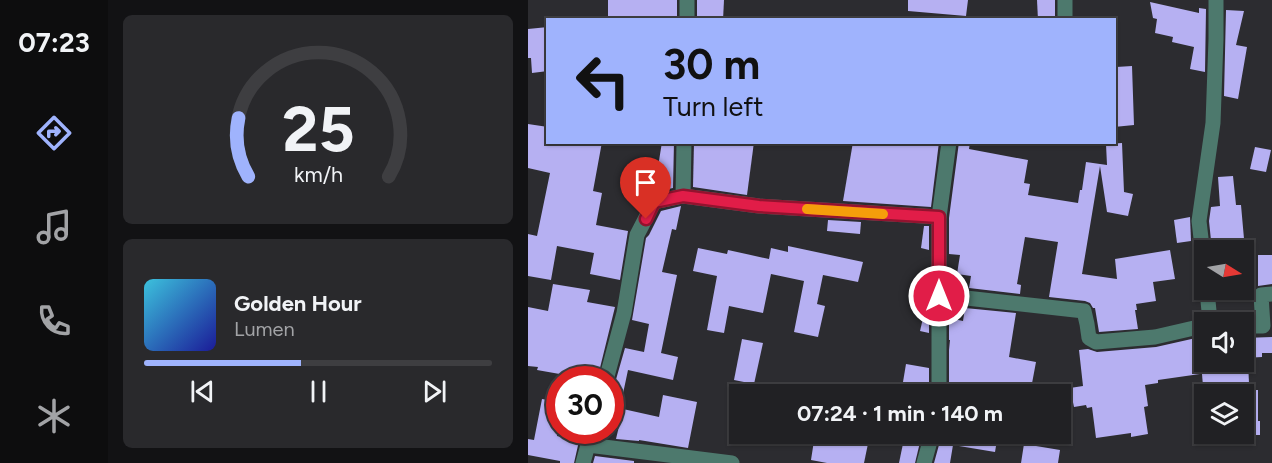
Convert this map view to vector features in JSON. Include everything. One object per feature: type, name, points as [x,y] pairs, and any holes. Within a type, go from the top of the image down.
[{"type":"street","points":[[687,0],[687,18]]},
{"type":"street","points":[[1065,0],[1065,18]]},
{"type":"street","points":[[1201,240],[1199,221],[1213,123],[1216,0]]},
{"type":"street","points":[[683,196],[684,144]]},
{"type":"street","points":[[939,384],[939,217],[949,144]]},
{"type":"street","points":[[610,366],[624,313],[637,235],[654,202],[683,196],[759,206],[939,217]]},
{"type":"street","points":[[1254,326],[1263,326],[1261,295],[1272,294]]},
{"type":"street","points":[[939,296],[1084,311],[1089,338],[1096,342],[1155,337],[1194,328]]},
{"type":"street","points":[[583,463],[588,444]]},
{"type":"street","points":[[624,444],[732,463]]},
{"type":"street","points":[[924,463],[929,444]]},
{"type":"building","points":[[608,0],[677,0],[677,18],[608,18]]},
{"type":"building","points":[[697,0],[724,0],[723,18],[697,18]]},
{"type":"building","points":[[908,0],[968,0],[966,16],[908,11]]},
{"type":"building","points":[[1037,0],[1055,0],[1055,18],[1038,18]]},
{"type":"building","points":[[1150,2],[1199,13],[1199,8],[1206,9],[1205,72],[1190,69],[1194,47],[1172,42],[1173,37],[1155,33],[1157,19],[1153,18]]},
{"type":"building","points":[[1226,10],[1244,11],[1236,45],[1247,47],[1238,99],[1224,96]]},
{"type":"building","points":[[546,27],[546,71],[532,73],[531,58],[528,58],[528,29]]},
{"type":"building","points":[[1132,66],[1134,125],[1116,127],[1116,67]]},
{"type":"building","points":[[528,124],[546,127],[546,144],[602,144],[593,191],[602,193],[596,225],[628,231],[620,280],[590,274],[594,253],[557,246],[551,280],[528,276],[528,234],[537,236],[550,173],[528,168]]},
{"type":"building","points":[[1122,143],[1124,192],[1133,194],[1128,216],[1107,212],[1100,166],[1082,274],[1117,279],[1115,259],[1170,250],[1175,279],[1153,282],[1156,301],[1136,304],[1138,329],[1099,332],[1095,308],[1090,303],[1049,297],[1058,242],[1025,237],[1017,284],[1021,285],[1020,294],[969,288],[971,276],[957,274],[960,255],[949,254],[949,218],[959,144],[970,144],[969,149],[1028,160],[1024,183],[1030,184],[1028,195],[1078,203],[1086,162],[1107,165],[1106,144]]},
{"type":"building","points":[[662,144],[674,144],[673,188],[654,192],[644,191],[648,165],[658,167]]},
{"type":"building","points":[[694,144],[754,144],[747,195],[693,187]]},
{"type":"building","points":[[853,144],[939,144],[931,207],[843,201]]},
{"type":"building","points":[[1255,147],[1271,150],[1266,172],[1250,169]]},
{"type":"building","points":[[1233,176],[1236,205],[1241,205],[1244,240],[1211,240],[1209,221],[1211,207],[1220,206],[1218,177]]},
{"type":"building","points":[[681,206],[676,230],[672,229],[662,272],[677,275],[661,353],[678,357],[673,380],[628,370],[624,389],[624,366],[620,366],[625,348],[644,352],[649,324],[632,320],[646,238],[661,211]]},
{"type":"building","points":[[1190,217],[1191,241],[1177,243],[1174,220]]},
{"type":"building","points":[[828,220],[861,222],[860,234],[827,231]]},
{"type":"building","points":[[924,226],[929,226],[929,250],[921,248]]},
{"type":"building","points":[[788,246],[863,262],[858,282],[823,275],[817,304],[825,306],[818,337],[794,332],[804,281],[771,274],[763,313],[729,306],[724,333],[707,330],[717,276],[693,271],[698,248],[727,254],[728,250],[769,259],[771,248],[788,252]]},
{"type":"building","points":[[1258,255],[1272,255],[1272,284],[1258,286]]},
{"type":"building","points":[[553,284],[590,290],[587,302],[615,307],[600,366],[546,366],[546,372],[537,370],[538,367],[528,366],[528,307],[548,311]]},
{"type":"building","points":[[965,308],[1016,313],[1009,357],[1036,362],[1032,384],[949,384],[949,318],[963,321]]},
{"type":"building","points":[[924,314],[929,315],[929,333],[920,331]]},
{"type":"building","points":[[1272,337],[1272,353],[1262,353],[1262,357],[1254,357],[1254,338]]},
{"type":"building","points":[[1194,338],[1194,372],[1200,372],[1200,374],[1158,380],[1158,383],[1145,385],[1148,406],[1144,407],[1148,434],[1131,437],[1131,433],[1096,438],[1092,407],[1087,408],[1086,405],[1074,407],[1071,393],[1071,388],[1083,386],[1079,350],[1088,349],[1097,352],[1156,347]]},
{"type":"building","points":[[742,339],[763,343],[754,384],[734,380]]},
{"type":"building","points":[[906,364],[929,368],[929,384],[903,384]]},
{"type":"building","points":[[1202,372],[1248,372],[1249,383],[1203,384]]},
{"type":"building","points":[[1254,390],[1258,390],[1260,435],[1254,435]]},
{"type":"building","points":[[663,395],[697,402],[688,448],[624,440],[624,409],[659,417]]},
{"type":"building","points":[[542,399],[546,400],[546,444],[578,444],[574,463],[560,463],[560,461],[528,455],[528,439],[534,440]]},
{"type":"building","points":[[813,444],[868,444],[864,463],[827,463],[811,460]]},
{"type":"building","points":[[903,444],[920,444],[915,463],[899,463]]},
{"type":"building","points":[[939,444],[996,444],[995,452],[953,445],[950,463],[934,463]]},
{"type":"building","points":[[1024,444],[1060,450],[1058,463],[1021,463]]},
{"type":"building","points":[[595,456],[634,461],[634,463],[593,463]]},
{"type":"slow traffic","points":[[807,209],[883,214]]},
{"type":"route","points":[[646,219],[654,202],[683,196],[759,206],[939,217],[939,296]]}]
